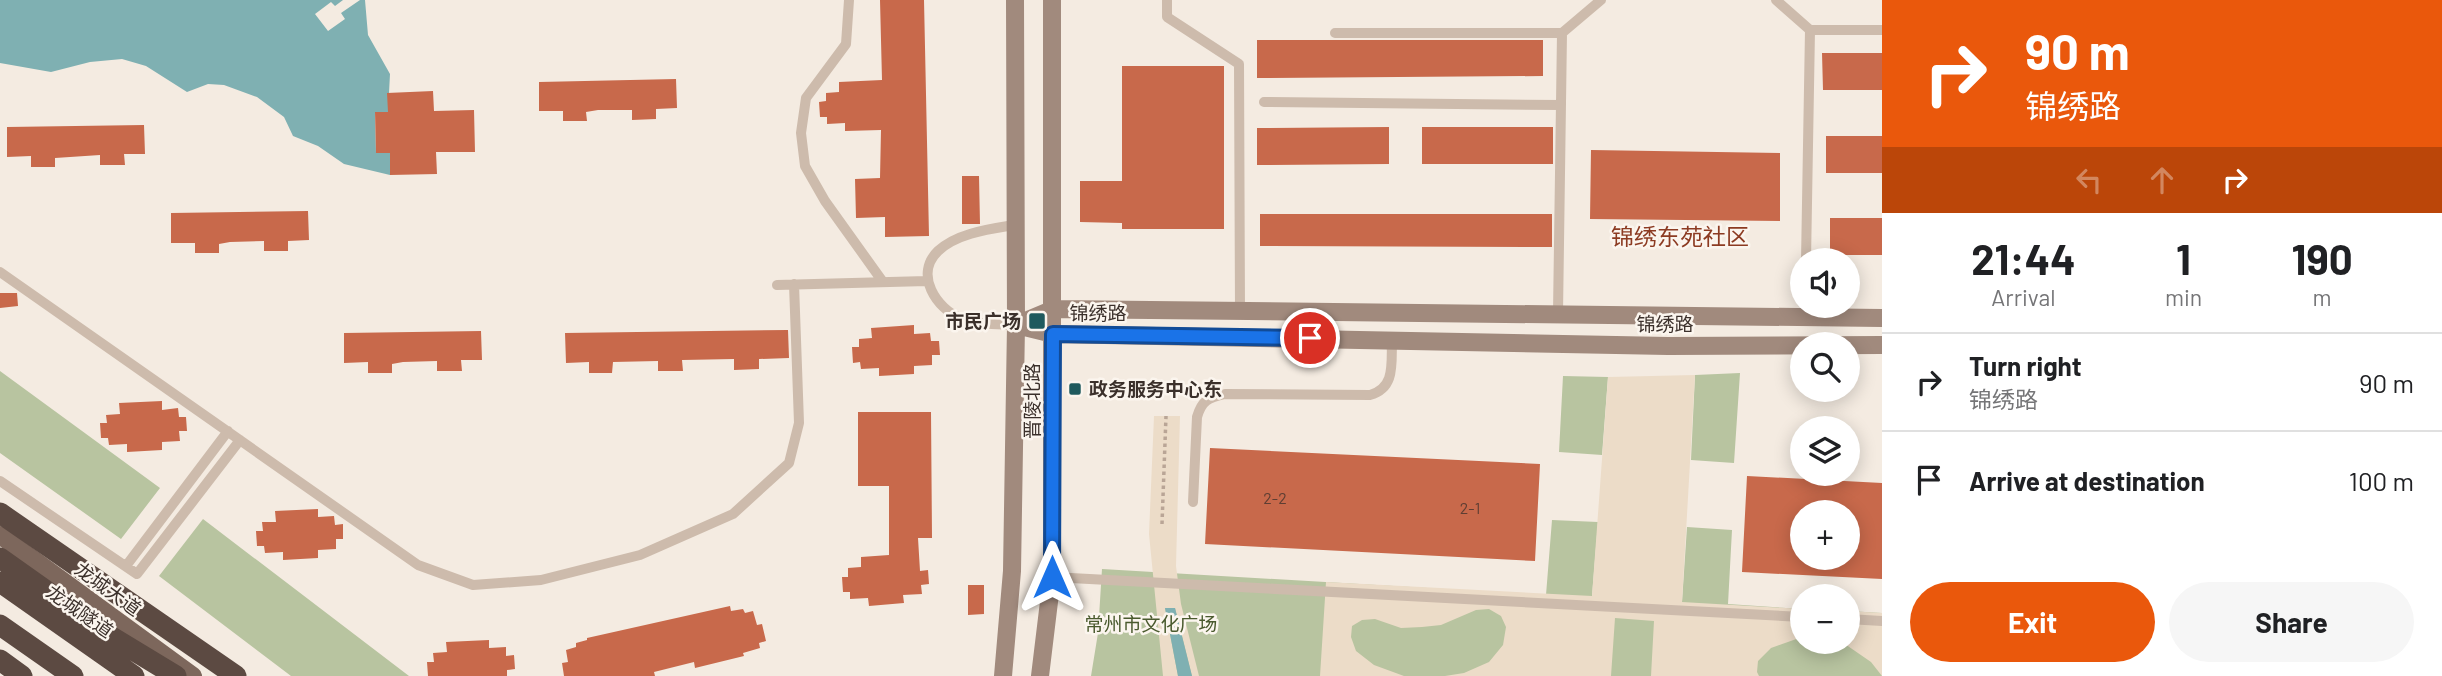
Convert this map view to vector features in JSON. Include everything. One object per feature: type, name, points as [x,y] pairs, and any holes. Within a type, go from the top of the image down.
[{"type":"highway","points":[[0,513],[236,676]]},
{"type":"highway","points":[[0,558],[110,636],[176,676]]},
{"type":"highway","name":"龙城隧道","points":[[0,582],[134,676]]},
{"type":"highway","points":[[0,625],[73,676]]},
{"type":"highway","points":[[0,660],[22,676]]},
{"type":"main road","name":"龙城大道","points":[[0,535],[193,676]]},
{"type":"street","name":"晋陵北路","points":[[1003,676],[1011,582],[1016,325],[1014,0]]},
{"type":"street","name":"晋陵北路","points":[[1040,676],[1052,577],[1052,0]]},
{"type":"street","name":"锦绣路","points":[[1016,325],[1054,309],[1558,313],[1790,311]]},
{"type":"street","name":"锦绣路","points":[[1860,316],[1882,318]]},
{"type":"street","name":"锦绣路","points":[[1016,325],[1053,334],[1668,346],[1882,345]]},
{"type":"lane","points":[[849,0],[846,44],[806,98],[801,133],[805,166],[825,201],[883,282]]},
{"type":"lane","points":[[1167,0],[1167,18],[1239,64],[1240,312]]},
{"type":"lane","points":[[1335,33],[1562,33],[1601,0]]},
{"type":"lane","points":[[1776,0],[1810,30],[1882,30]]},
{"type":"lane","points":[[1806,248],[1810,30]]},
{"type":"lane","points":[[1558,313],[1562,33]]},
{"type":"lane","points":[[1264,102],[1561,105]]},
{"type":"lane","points":[[1014,225],[960,238],[938,251],[929,266],[928,281],[936,302],[962,319],[1016,325]]},
{"type":"lane","points":[[0,272],[418,565],[473,585],[541,580],[640,555],[733,514],[789,463],[799,423],[794,284]]},
{"type":"lane","points":[[777,285],[928,281]]},
{"type":"lane","points":[[1193,502],[1197,417],[1200,405],[1209,398],[1225,394],[1370,395],[1381,392],[1391,377],[1392,340]]},
{"type":"lane","points":[[126,566],[228,432]]},
{"type":"lane","points":[[0,481],[136,574],[240,440]]},
{"type":"lane","points":[[1052,577],[1790,616]]},
{"type":"lane","points":[[1860,620],[1882,621]]},
{"type":"path","points":[[1161,524],[1166,416]]},
{"type":"green space","points":[[0,371],[160,488],[121,539],[0,453]]},
{"type":"green space","points":[[1740,373],[1734,463],[1691,460],[1695,375]]},
{"type":"green space","points":[[1563,376],[1608,377],[1602,455],[1559,452]]},
{"type":"green space","points":[[203,519],[409,676],[291,676],[159,576]]},
{"type":"green space","name":"常州市文化广场","points":[[1552,520],[1598,522],[1592,596],[1682,602],[1687,527],[1732,530],[1728,604],[1790,608],[1790,654],[1860,654],[1860,612],[1882,613],[1882,676],[1091,676],[1098,633],[1102,569],[1546,595]]},
{"type":"shaded area","points":[[1695,375],[1682,602],[1790,608],[1790,641],[1771,648],[1758,661],[1759,676],[1651,676],[1654,621],[1615,618],[1611,676],[1445,676],[1464,673],[1489,662],[1503,645],[1506,627],[1501,616],[1489,609],[1476,610],[1441,625],[1422,627],[1401,628],[1375,619],[1362,620],[1352,626],[1351,637],[1356,651],[1374,665],[1404,676],[1320,676],[1326,582],[1592,596],[1608,377]]},
{"type":"shaded area","points":[[1154,416],[1180,416],[1176,566],[1181,604],[1199,676],[1192,676],[1175,608],[1165,608],[1178,676],[1163,676],[1149,534]]},
{"type":"shaded area","points":[[1860,612],[1882,613],[1882,676],[1871,662],[1859,654]]},
{"type":"water","points":[[0,0],[343,0],[335,6],[331,2],[315,14],[328,31],[345,19],[341,13],[360,0],[365,0],[368,35],[390,74],[388,112],[375,113],[376,153],[390,153],[390,175],[344,164],[318,146],[293,136],[284,117],[257,97],[224,85],[208,84],[187,92],[146,66],[122,59],[90,62],[51,72],[0,63]]},
{"type":"water","points":[[1165,608],[1175,608],[1192,676],[1178,676]]},
{"type":"building","points":[[880,0],[924,0],[929,236],[885,237],[885,217],[856,218],[855,179],[880,178],[881,130],[845,131],[845,123],[827,124],[827,117],[820,117],[819,102],[826,101],[826,93],[839,92],[839,82],[882,80]]},
{"type":"building","points":[[1257,40],[1543,40],[1543,76],[1257,78]]},
{"type":"building","points":[[1822,53],[1882,53],[1882,90],[1823,90]]},
{"type":"building","points":[[1122,66],[1224,66],[1224,229],[1122,229],[1122,223],[1080,222],[1080,181],[1122,181]]},
{"type":"building","points":[[676,79],[677,108],[656,109],[656,119],[632,120],[632,110],[598,110],[586,112],[587,121],[563,121],[563,111],[539,111],[539,82]]},
{"type":"building","points":[[433,91],[434,111],[474,110],[475,152],[436,152],[437,174],[390,175],[390,153],[376,153],[375,112],[388,112],[387,93]]},
{"type":"building","points":[[144,125],[145,154],[124,154],[125,165],[100,165],[100,155],[55,158],[55,167],[31,167],[31,156],[7,157],[7,127]]},
{"type":"building","points":[[1389,127],[1389,164],[1257,165],[1257,128]]},
{"type":"building","points":[[1422,127],[1553,127],[1553,164],[1422,164]]},
{"type":"building","points":[[1826,136],[1882,136],[1882,173],[1826,173]]},
{"type":"building","points":[[1591,150],[1780,153],[1780,221],[1590,219]]},
{"type":"building","points":[[962,176],[979,176],[980,224],[962,224]]},
{"type":"building","points":[[308,211],[309,240],[288,241],[288,251],[264,251],[264,241],[230,242],[219,244],[219,253],[195,253],[195,243],[171,243],[171,213]]},
{"type":"building","points":[[1260,214],[1552,214],[1552,247],[1260,246]]},
{"type":"building","points":[[1830,218],[1882,218],[1882,255],[1860,255],[1860,248],[1830,248]]},
{"type":"building","points":[[0,293],[17,293],[18,306],[0,308]]},
{"type":"building","points":[[914,325],[914,334],[930,333],[931,341],[939,341],[940,355],[932,355],[932,365],[914,366],[914,374],[879,376],[879,368],[861,369],[860,362],[853,363],[852,347],[859,347],[859,339],[872,338],[871,328]]},
{"type":"building","points":[[788,330],[789,358],[759,359],[759,369],[734,370],[734,359],[682,360],[683,371],[658,371],[658,361],[613,362],[612,373],[589,373],[589,362],[566,363],[565,333]]},
{"type":"building","points":[[481,331],[482,360],[461,360],[462,371],[437,371],[437,361],[403,362],[392,364],[392,373],[368,373],[368,362],[344,363],[344,333]]},
{"type":"building","points":[[162,401],[162,410],[178,408],[179,417],[186,417],[187,431],[179,431],[180,441],[162,442],[162,450],[127,452],[127,444],[109,445],[108,438],[101,438],[100,423],[107,423],[106,415],[120,414],[119,403]]},
{"type":"building","points":[[858,412],[931,412],[932,538],[918,538],[920,571],[928,570],[929,584],[921,585],[922,594],[903,595],[904,603],[869,606],[868,598],[850,599],[850,592],[843,592],[842,577],[848,577],[848,568],[861,567],[861,557],[889,555],[889,486],[858,486]]},
{"type":"building","points":[[1210,448],[1540,464],[1535,561],[1205,544]]},
{"type":"building","points":[[1747,476],[1790,478],[1790,486],[1860,486],[1860,482],[1882,483],[1882,579],[1742,572]]},
{"type":"building","points":[[318,509],[318,517],[334,516],[335,525],[343,524],[343,539],[336,539],[336,549],[318,550],[318,558],[283,560],[283,552],[265,553],[264,546],[257,546],[256,531],[263,531],[262,522],[276,522],[275,511]]},
{"type":"building","points":[[968,585],[984,585],[984,614],[968,615]]},
{"type":"building","points":[[730,606],[731,611],[753,611],[757,625],[762,624],[766,641],[759,643],[760,648],[743,653],[744,656],[695,668],[694,662],[654,672],[655,676],[564,676],[562,663],[568,662],[566,650],[576,647],[576,643],[587,638]]},
{"type":"building","points":[[489,640],[489,648],[506,647],[506,656],[514,655],[515,669],[507,670],[507,676],[428,676],[427,662],[434,662],[433,653],[447,652],[446,642]]},
{"type":"place","name":"市民广场","points":[[1037,321]]},
{"type":"place","name":"政务服务中心东","points":[[1075,389]]},
{"type":"district","name":"锦绣东苑社区","points":[[1680,237]]},
{"type":"route","points":[[1052,577],[1053,334],[1310,338]]}]
